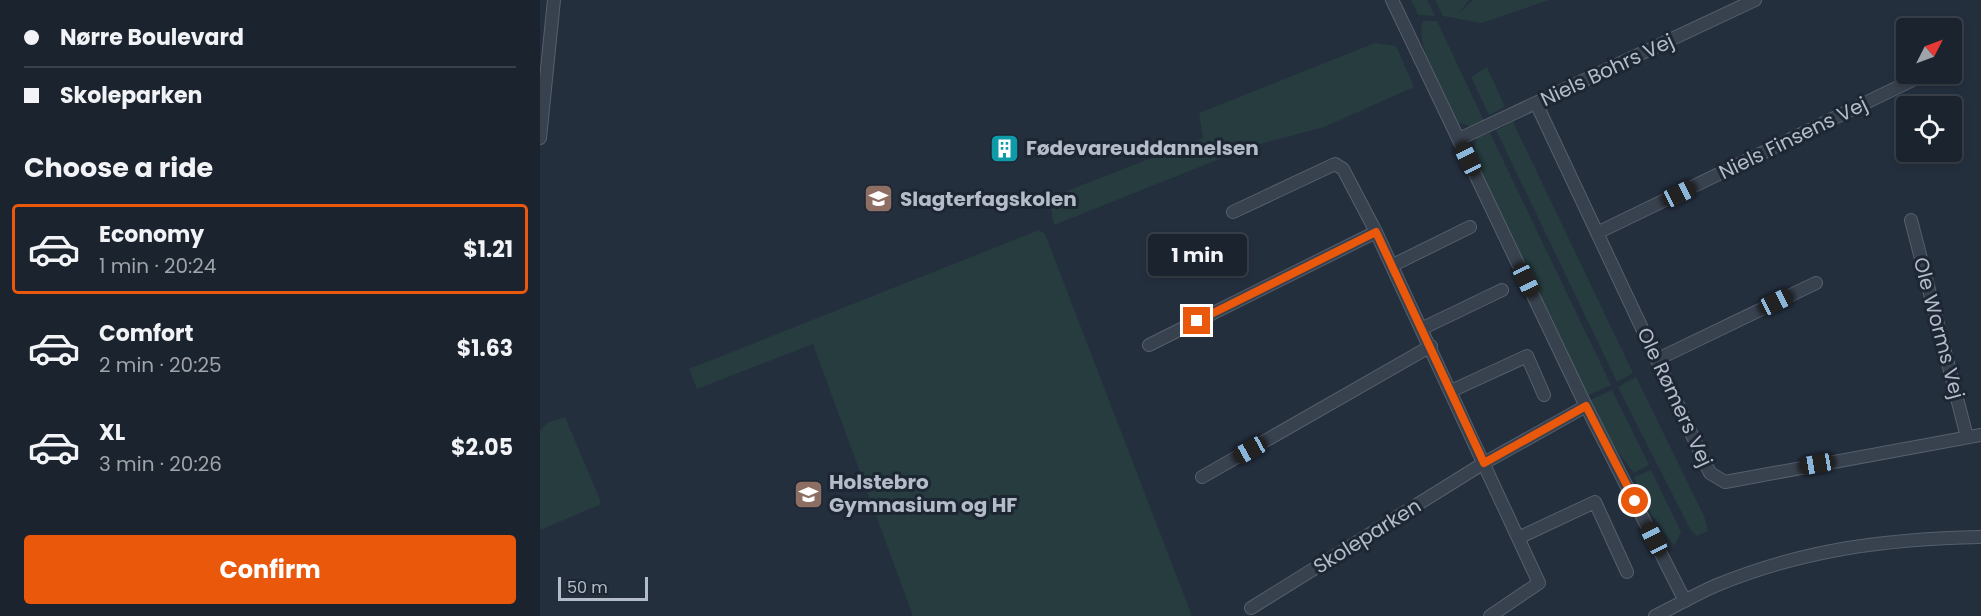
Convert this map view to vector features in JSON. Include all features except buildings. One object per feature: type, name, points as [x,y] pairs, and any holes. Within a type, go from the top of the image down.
[{"type":"street","points":[[540,138],[546,26],[554,0]]},
{"type":"street","points":[[1392,0],[1586,406],[1685,601]]},
{"type":"street","name":"Niels Bohrs Vej","points":[[1459,140],[1755,0]]},
{"type":"street","name":"Niels Finsens Vej","points":[[1598,233],[1904,84]]},
{"type":"street","name":"Ole Rømers Vej","points":[[1536,103],[1710,473],[1725,482],[1981,435]]},
{"type":"street","points":[[1233,212],[1335,164],[1343,169],[1423,328],[1539,582],[1490,616]]},
{"type":"street","name":"Ole Worms Vej","points":[[1911,220],[1967,436]]},
{"type":"street","points":[[1393,265],[1470,227]]},
{"type":"street","points":[[1149,345],[1376,232]]},
{"type":"street","points":[[1658,359],[1816,283]]},
{"type":"street","points":[[1423,328],[1502,290]]},
{"type":"street","points":[[1202,477],[1431,346]]},
{"type":"street","points":[[1451,391],[1527,356],[1544,395]]},
{"type":"street","name":"Skoleparken","points":[[1251,608],[1484,463],[1586,406]]},
{"type":"street","points":[[1518,538],[1594,502],[1628,572]]},
{"type":"street","points":[[1655,616],[1716,585],[1785,562],[1841,548],[1910,538],[1981,537]]},
{"type":"green space","points":[[1411,0],[1427,0],[1435,16],[1418,15]]},
{"type":"green space","points":[[1435,0],[1469,0],[1457,15],[1473,0],[1549,0],[1482,23],[1443,16]]},
{"type":"green space","points":[[1423,21],[1437,21],[1484,121],[1471,127],[1458,122],[1427,57],[1421,31]]},
{"type":"green space","points":[[1375,43],[1396,46],[1414,87],[1324,127],[1252,146],[1054,225],[1049,198],[1203,138],[1199,113]]},
{"type":"green space","points":[[1487,67],[1505,107],[1489,115],[1471,77]]},
{"type":"green space","points":[[1513,122],[1633,373],[1617,382],[1496,130]]},
{"type":"green space","points":[[1490,133],[1611,385],[1589,395],[1587,395],[1472,153],[1477,138]]},
{"type":"green space","points":[[1039,230],[1045,234],[1192,616],[913,616],[813,344],[697,389],[689,369]]},
{"type":"green space","points":[[1636,377],[1704,516],[1708,531],[1697,536],[1690,529],[1618,387]]},
{"type":"green space","points":[[1612,390],[1649,465],[1634,473],[1610,442],[1590,400]]},
{"type":"green space","points":[[565,417],[601,502],[599,505],[540,530],[540,431],[547,423]]},
{"type":"green space","points":[[1651,470],[1681,532],[1674,546],[1650,512],[1634,477]]},
{"type":"place","name":"Fødevareuddannelsen","points":[[1005,148]]},
{"type":"place","name":"Slagterfagskolen","points":[[879,199]]},
{"type":"place","name":"Holstebro Gymnasium og HF","points":[[808,494]]},
{"type":"route","points":[[1197,321],[1376,232],[1484,463],[1586,406],[1635,501]]}]
